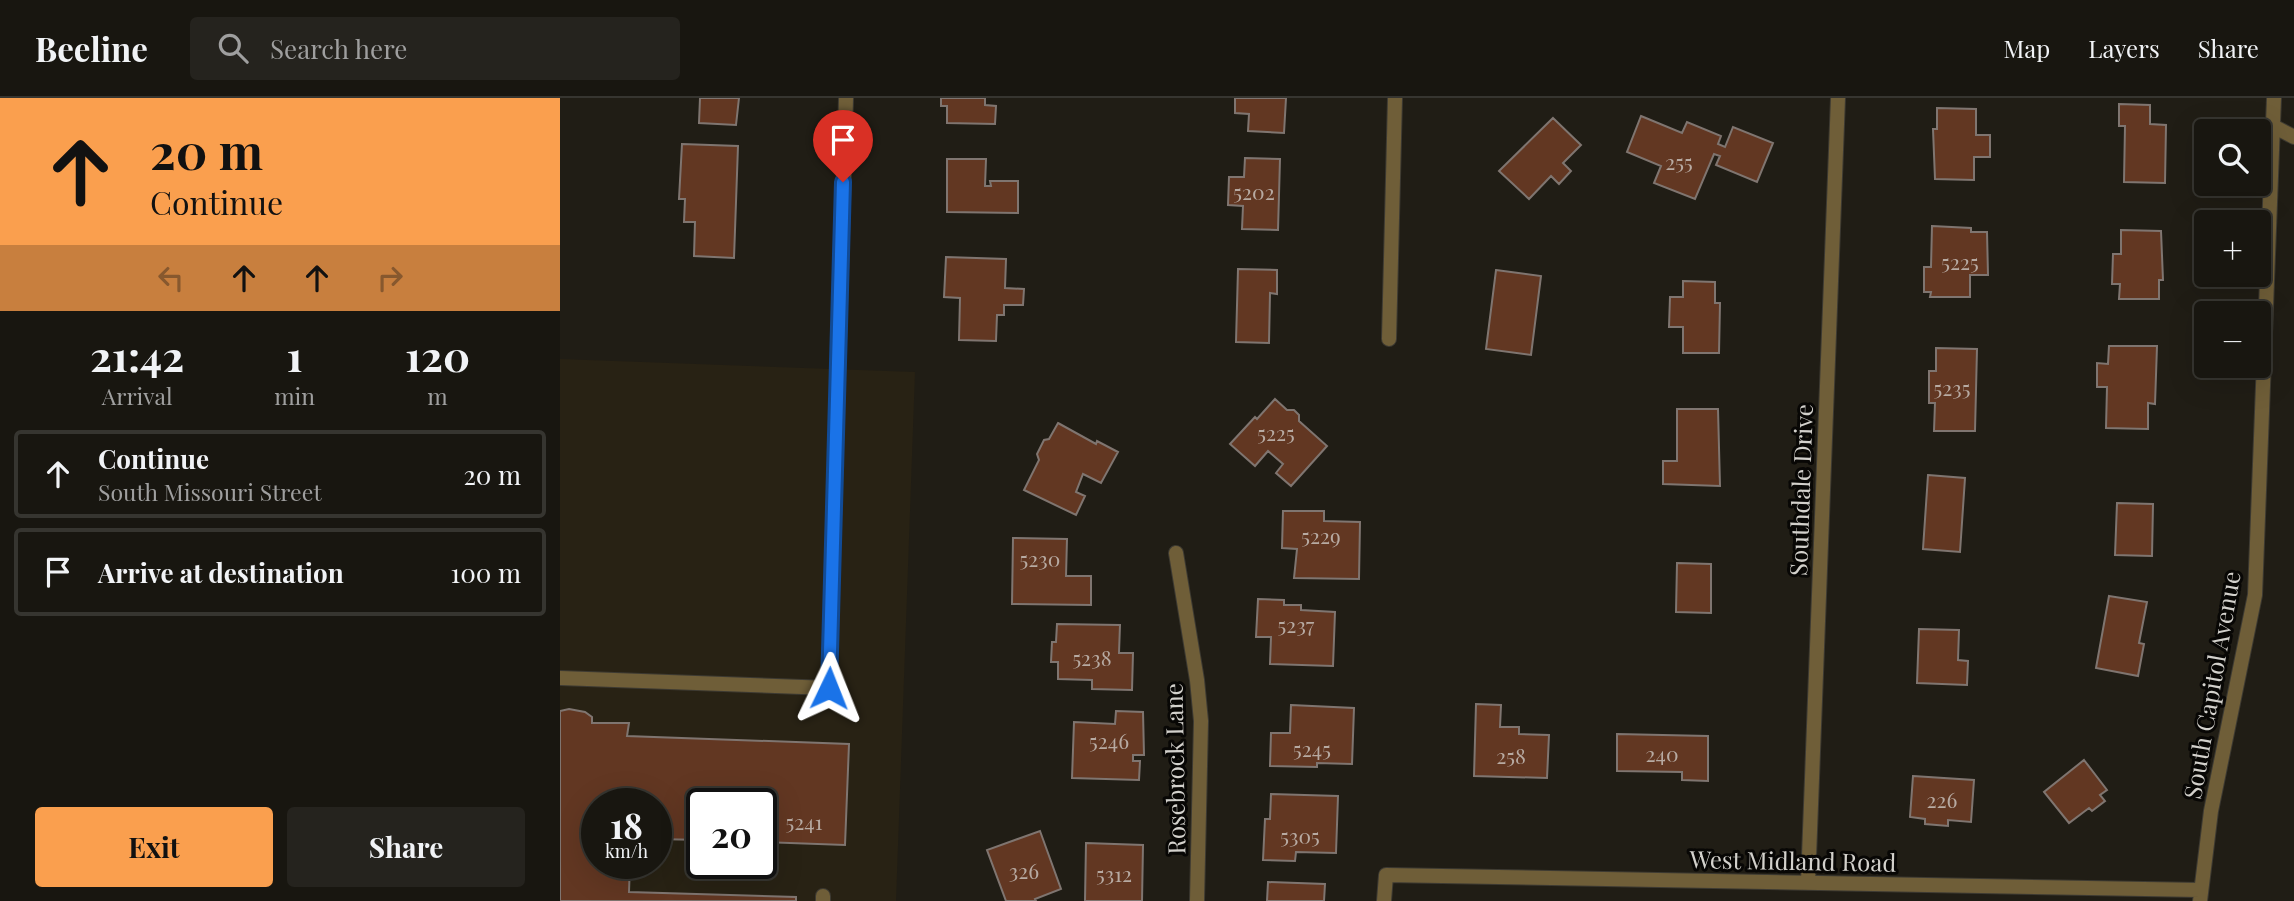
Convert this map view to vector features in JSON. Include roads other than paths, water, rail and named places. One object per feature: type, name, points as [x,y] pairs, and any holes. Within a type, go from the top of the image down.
[{"type":"street","points":[[560,678],[829,688],[846,98]]},
{"type":"street","points":[[1389,339],[1395,98]]},
{"type":"street","name":"Southdale Drive","points":[[1808,883],[1838,98]]},
{"type":"street","name":"South Capitol Avenue","points":[[2200,896],[2211,811],[2255,595],[2274,98]]},
{"type":"street","points":[[2273,126],[2294,137]]},
{"type":"street","name":"Rosebrock Lane","points":[[1175,553],[1197,680],[1201,721],[1197,901]]},
{"type":"street","name":"West Midland Road","points":[[1384,901],[1386,874],[1808,883],[2200,896]]}]
